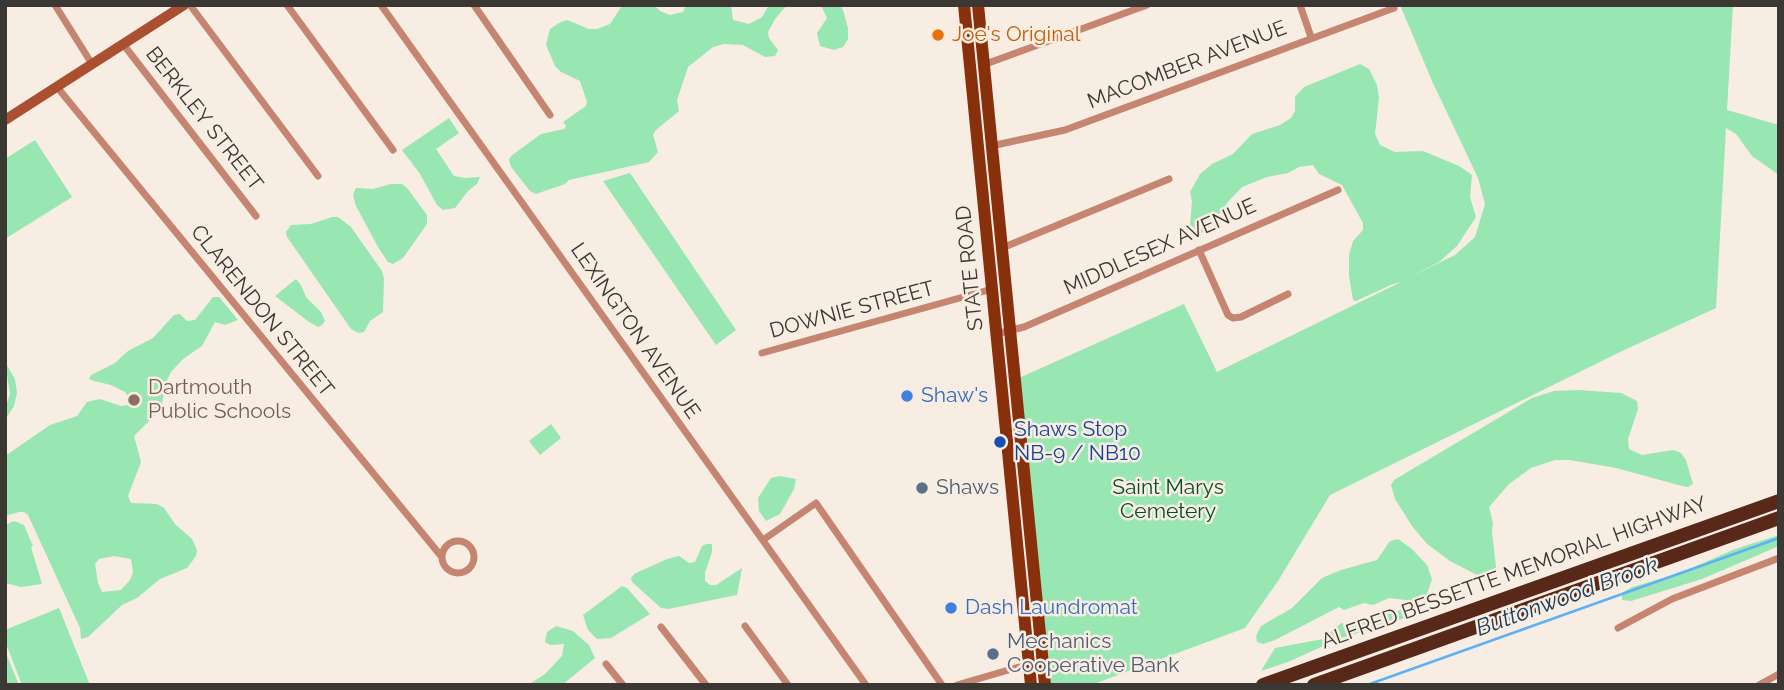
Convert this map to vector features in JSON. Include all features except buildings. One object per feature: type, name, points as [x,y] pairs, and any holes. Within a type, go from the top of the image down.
[{"type":"highway","name":"ALFRED BESSETTE MEMORIAL HIGHWAY","points":[[1264,685],[1779,501]]},
{"type":"highway","name":"ALFRED BESSETTE MEMORIAL HIGHWAY","points":[[1314,685],[1779,518]]},
{"type":"main road","points":[[5,120],[184,5]]},
{"type":"main road","name":"STATE ROAD","points":[[964,5],[1001,249],[1002,332],[1015,526],[1031,685]]},
{"type":"main road","name":"STATE ROAD","points":[[978,5],[992,289],[1002,332],[1028,524],[1045,685]]},
{"type":"main road","points":[[1015,526],[1028,524]]},
{"type":"street","points":[[55,5],[92,64]]},
{"type":"street","points":[[190,5],[318,176]]},
{"type":"street","points":[[288,5],[393,150]]},
{"type":"street","name":"LEXINGTON AVENUE","points":[[381,5],[866,685]]},
{"type":"street","points":[[474,5],[550,116]]},
{"type":"street","points":[[983,65],[1147,5]]},
{"type":"street","points":[[1300,5],[1311,37]]},
{"type":"street","name":"MACOMBER AVENUE","points":[[984,147],[1065,130],[1394,8]]},
{"type":"street","name":"BERKLEY STREET","points":[[123,44],[256,216]]},
{"type":"street","name":"CLARENDON STREET","points":[[57,87],[441,556],[444,567],[453,573],[464,573],[474,560],[469,545],[460,541],[449,543],[441,556]]},
{"type":"street","points":[[1001,249],[1169,179]]},
{"type":"street","name":"MIDDLESEX AVENUE","points":[[1002,332],[1024,327],[1338,190]]},
{"type":"street","points":[[1199,250],[1228,315],[1233,318],[1241,317],[1288,294]]},
{"type":"street","name":"DOWNIE STREET","points":[[762,353],[992,289]]},
{"type":"street","points":[[762,540],[816,503],[942,685]]},
{"type":"street","points":[[1618,628],[1672,599],[1779,558]]},
{"type":"street","points":[[745,626],[788,685]]},
{"type":"street","points":[[661,627],[706,685]]},
{"type":"street","points":[[606,664],[623,685]]},
{"type":"street","points":[[957,685],[1029,664]]},
{"type":"street","points":[[1759,685],[1779,674]]},
{"type":"green space","points":[[654,5],[670,15],[683,12],[686,5],[731,5],[733,20],[749,24],[762,17],[769,5],[787,5],[768,32],[778,50],[775,56],[765,57],[743,45],[724,44],[713,47],[688,67],[677,100],[679,111],[653,135],[658,152],[649,162],[569,180],[565,184],[536,194],[530,191],[511,167],[511,156],[541,134],[564,129],[566,126],[563,122],[586,106],[587,102],[580,81],[555,66],[546,45],[550,29],[567,20],[589,29],[597,29],[610,24],[621,7]]},
{"type":"green space","points":[[821,5],[840,5],[843,10],[848,39],[843,47],[834,50],[820,46],[817,33],[827,18]]},
{"type":"green space","name":"Saint Marys Cemetery","points":[[1400,5],[1733,5],[1727,110],[1779,125],[1779,175],[1752,156],[1736,134],[1726,128],[1716,308],[1620,352],[1330,495],[1278,581],[1245,628],[1091,685],[1050,685],[1019,378],[1184,304],[1217,372],[1401,282],[1353,300],[1349,255],[1353,241],[1363,230],[1363,223],[1342,185],[1319,174],[1313,165],[1299,167],[1242,187],[1206,232],[1199,233],[1190,225],[1190,192],[1200,174],[1212,164],[1233,154],[1252,134],[1280,125],[1291,118],[1295,111],[1295,97],[1304,87],[1360,64],[1369,69],[1377,85],[1379,98],[1375,134],[1380,145],[1395,152],[1423,151],[1459,166],[1472,175],[1470,197],[1476,217],[1457,246],[1439,262],[1408,278],[1455,255],[1475,237],[1485,204],[1478,178]]},
{"type":"green space","points":[[449,118],[459,133],[436,149],[454,176],[480,177],[455,208],[443,210],[437,205],[420,174],[402,150]]},
{"type":"green space","points":[[35,140],[72,197],[5,239],[5,159]]},
{"type":"green space","points":[[630,173],[736,330],[716,345],[603,181]]},
{"type":"green space","points":[[402,184],[407,188],[427,215],[427,224],[403,258],[393,264],[388,262],[378,247],[353,195],[356,188],[373,189]]},
{"type":"green space","points":[[338,217],[351,227],[382,271],[384,278],[383,312],[370,321],[364,332],[358,333],[351,329],[287,237],[286,232],[291,225],[311,224]]},
{"type":"green space","points":[[296,279],[306,297],[321,312],[325,321],[322,325],[318,327],[309,322],[275,296]]},
{"type":"green space","points":[[213,297],[219,297],[238,320],[225,325],[215,322],[202,346],[183,359],[171,372],[166,382],[161,409],[134,436],[141,462],[128,496],[131,503],[157,504],[164,508],[175,524],[192,539],[197,550],[196,556],[187,568],[160,579],[137,598],[122,605],[88,637],[81,639],[80,628],[28,515],[19,512],[5,516],[5,456],[50,425],[77,416],[87,402],[100,399],[121,406],[128,405],[129,398],[125,392],[89,379],[91,375],[153,338],[174,315],[180,314],[187,321],[195,320]],"holes":[[[114,556],[131,559],[133,572],[130,580],[121,590],[102,592],[95,564],[99,559]]]},
{"type":"green space","points":[[5,362],[15,379],[17,393],[14,406],[5,420],[10,394]]},
{"type":"green space","points":[[1554,391],[1621,393],[1637,401],[1638,409],[1628,439],[1629,449],[1642,455],[1673,450],[1681,453],[1686,460],[1693,484],[1682,486],[1616,468],[1555,460],[1531,468],[1509,484],[1489,507],[1493,523],[1494,571],[1477,575],[1450,561],[1427,544],[1395,499],[1391,485],[1394,480],[1532,398]]},
{"type":"green space","points":[[551,424],[561,438],[540,455],[529,441]]},
{"type":"green space","points":[[780,476],[796,479],[794,489],[780,514],[766,521],[759,511],[758,498],[771,478]]},
{"type":"green space","points":[[14,521],[24,525],[33,546],[31,547],[42,584],[21,587],[5,583],[5,525]]},
{"type":"green space","points":[[1779,535],[1779,546],[1702,579],[1631,601],[1622,600],[1622,593],[1632,587],[1678,574],[1735,549]]},
{"type":"green space","points":[[1398,539],[1427,565],[1432,579],[1426,597],[1414,601],[1389,598],[1373,605],[1364,603],[1344,610],[1339,607],[1275,640],[1263,644],[1257,642],[1256,636],[1261,626],[1292,608],[1322,578],[1377,560],[1390,541]]},
{"type":"green space","points":[[712,544],[712,552],[705,581],[716,585],[742,568],[737,595],[668,609],[661,608],[632,582],[634,574],[667,559],[679,556],[689,563],[695,562],[702,546]]},
{"type":"green space","points":[[622,586],[627,588],[650,614],[611,638],[597,639],[588,630],[583,615]]},
{"type":"green space","points":[[59,608],[90,685],[22,685],[5,641],[5,630]]},
{"type":"green space","points":[[1404,609],[1409,611],[1405,618],[1339,639],[1261,671],[1275,648],[1323,639],[1341,623],[1350,625]]},
{"type":"green space","points":[[556,626],[573,631],[589,645],[595,658],[562,685],[528,685],[545,674],[562,656],[564,644],[550,645],[545,642],[547,632]]},
{"type":"green space","points":[[5,651],[19,685],[5,685]]},
{"type":"waterway","name":"Buttonwood Brook","points":[[1367,685],[1779,538]]},
{"type":"place","name":"Joe's Original","points":[[938,35]]},
{"type":"place","name":"Shaw's","points":[[907,396]]},
{"type":"place","name":"Dartmouth Public Schools","points":[[134,400]]},
{"type":"place","name":"Shaws Stop NB-9 / NB10","points":[[1000,442]]},
{"type":"place","name":"Shaws","points":[[922,488]]},
{"type":"place","name":"Dash Laundromat","points":[[951,608]]},
{"type":"place","name":"Mechanics Cooperative Bank","points":[[993,654]]}]
